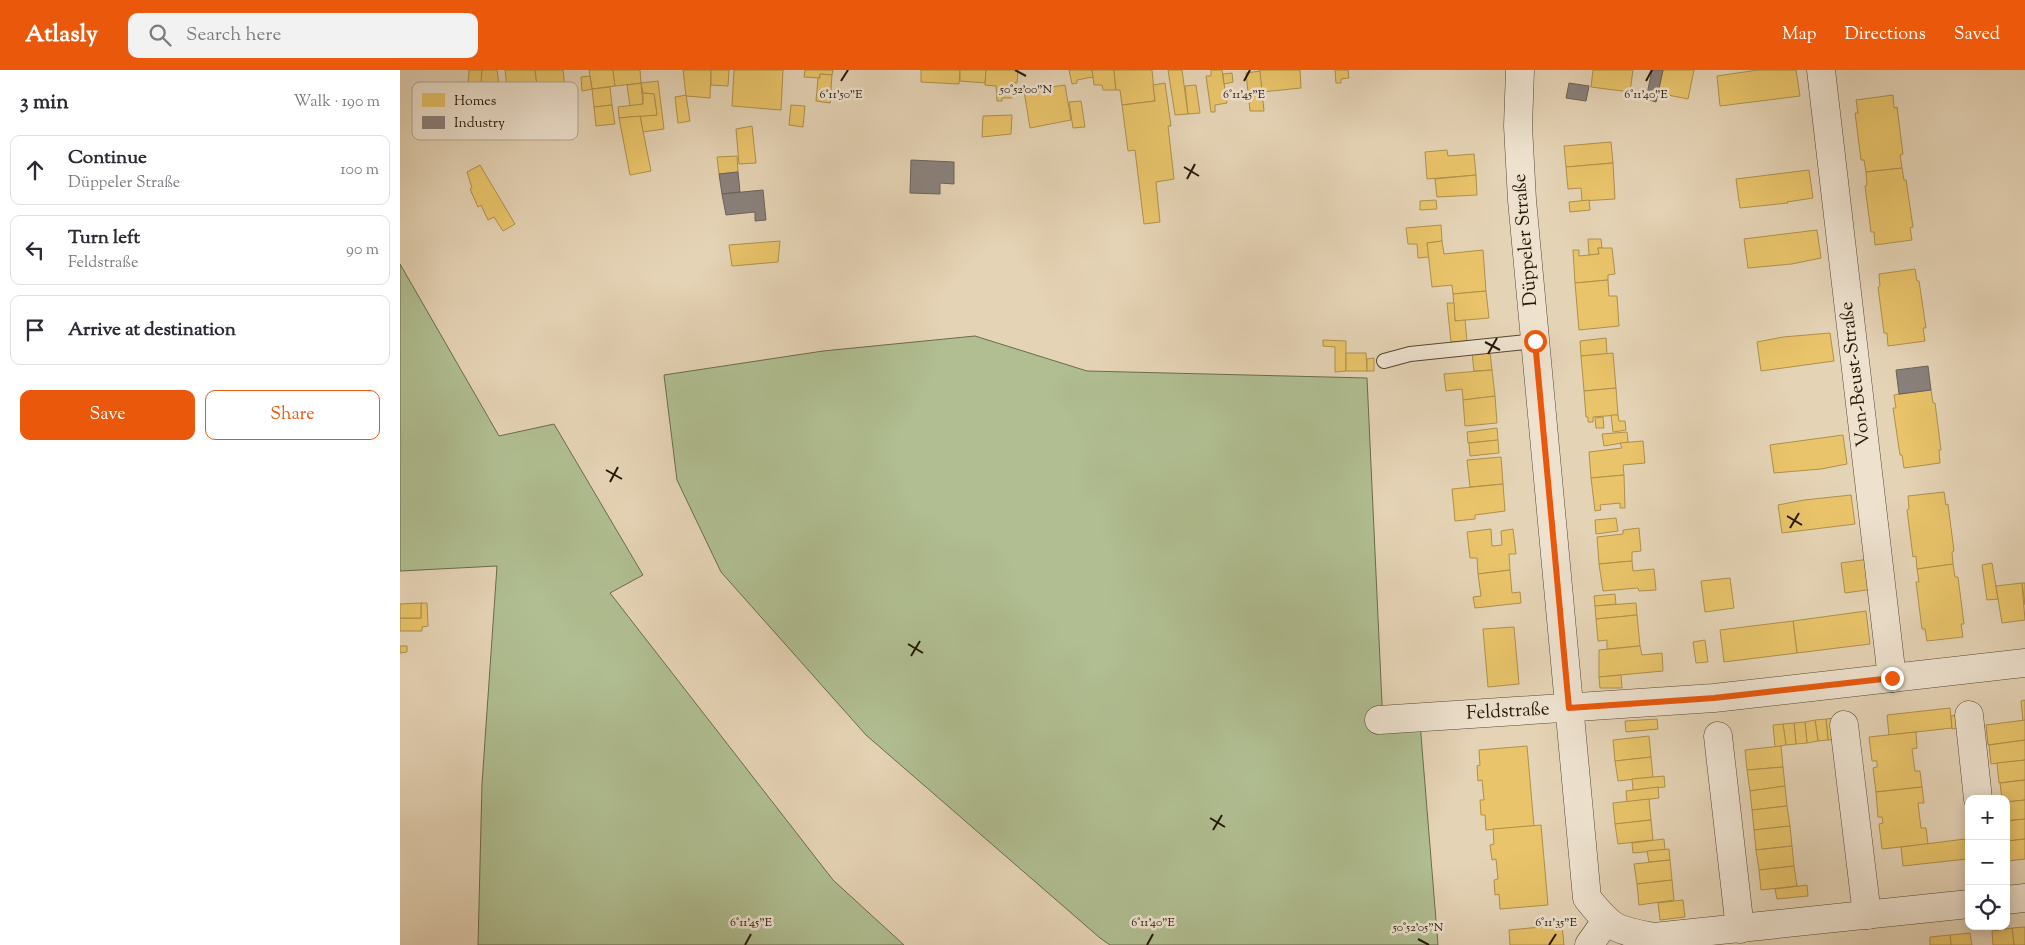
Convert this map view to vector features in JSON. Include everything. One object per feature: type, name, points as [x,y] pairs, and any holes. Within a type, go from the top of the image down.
[{"type":"street","name":"Düppeler Straße","points":[[1520,70],[1518,126],[1522,191],[1587,898],[1606,921]]},
{"type":"street","name":"Von-Beust-Straße","points":[[1821,70],[1892,678]]},
{"type":"street","name":"Feldstraße","points":[[1379,720],[1714,698],[2025,663]]},
{"type":"street","points":[[1969,715],[1978,795]]},
{"type":"street","points":[[1844,725],[1867,915]]},
{"type":"street","points":[[1718,736],[1740,929]]},
{"type":"street","points":[[2010,900],[2025,898]]},
{"type":"street","points":[[1589,945],[1606,921],[1622,931],[1654,937],[1965,904]]},
{"type":"lane","points":[[1384,361],[1410,354],[1535,341]]},
{"type":"green space","points":[[400,264],[499,436],[554,424],[643,575],[610,593],[833,880],[904,945],[478,945],[482,784],[497,566],[400,571]]},
{"type":"green space","points":[[975,336],[1087,371],[1367,378],[1383,726],[1420,723],[1438,945],[1110,945],[866,735],[721,572],[677,480],[664,375],[823,351]]},
{"type":"building: Homes","points":[[469,70],[482,70],[481,82],[468,82]]},
{"type":"building: Homes","points":[[482,70],[497,70],[499,82],[481,82]]},
{"type":"building: Homes","points":[[505,70],[535,70],[537,82],[506,82]]},
{"type":"building: Homes","points":[[535,70],[563,70],[564,82],[537,82]]},
{"type":"building: Homes","points":[[589,70],[613,70],[615,86],[592,89]]},
{"type":"building: Homes","points":[[613,70],[640,70],[641,83],[615,86]]},
{"type":"building: Homes","points":[[683,70],[711,70],[710,98],[686,96]]},
{"type":"building: Homes","points":[[711,70],[729,70],[728,86],[711,85]]},
{"type":"building: Homes","points":[[734,70],[783,70],[781,110],[732,106]]},
{"type":"building: Homes","points":[[805,70],[833,70],[832,75],[820,74],[820,78],[804,77]]},
{"type":"building: Homes","points":[[921,70],[960,70],[959,84],[921,82]]},
{"type":"building: Homes","points":[[960,70],[986,70],[985,83],[960,81]]},
{"type":"building: Homes","points":[[986,70],[1018,70],[1017,83],[1013,83],[1012,98],[1002,98],[1002,101],[997,101],[996,86],[985,85]]},
{"type":"building: Homes","points":[[1069,70],[1092,70],[1093,77],[1077,80],[1077,83],[1072,84]]},
{"type":"building: Homes","points":[[1092,70],[1114,70],[1116,90],[1103,90],[1102,85],[1094,85]]},
{"type":"building: Homes","points":[[1114,70],[1152,70],[1155,101],[1122,105],[1120,90],[1116,90]]},
{"type":"building: Homes","points":[[1168,70],[1182,70],[1188,114],[1175,115]]},
{"type":"building: Homes","points":[[1211,70],[1222,70],[1227,103],[1215,105],[1215,112],[1211,112],[1206,76],[1211,76]]},
{"type":"building: Homes","points":[[1259,70],[1300,70],[1301,88],[1262,92]]},
{"type":"building: Homes","points":[[1335,70],[1348,70],[1349,78],[1341,79],[1341,83],[1336,83]]},
{"type":"building: Homes","points":[[1593,70],[1633,70],[1630,92],[1591,87]]},
{"type":"building: Homes","points":[[1663,70],[1694,70],[1688,99],[1658,93]]},
{"type":"building: Homes","points":[[1758,70],[1796,70],[1800,96],[1720,106],[1717,76]]},
{"type":"building: Homes","points":[[1260,71],[1264,111],[1250,111],[1246,73]]},
{"type":"building: Homes","points":[[1232,73],[1233,82],[1224,84],[1223,74]]},
{"type":"building: Homes","points":[[820,74],[832,75],[830,103],[816,101]]},
{"type":"building: Homes","points":[[590,76],[592,89],[582,91],[581,77]]},
{"type":"building: Homes","points":[[658,81],[664,129],[643,132],[640,116],[657,115],[654,94],[643,93],[641,83]]},
{"type":"building: Homes","points":[[641,83],[643,104],[630,106],[627,85]]},
{"type":"building: Homes","points":[[1165,83],[1171,126],[1168,126],[1174,179],[1156,182],[1160,222],[1144,224],[1135,150],[1128,151],[1122,105],[1155,101],[1153,85]]},
{"type":"building: Homes","points":[[1065,85],[1071,120],[1030,128],[1024,91]]},
{"type":"building: Homes","points":[[1196,85],[1200,113],[1188,114],[1185,86]]},
{"type":"building: Homes","points":[[610,87],[612,105],[594,107],[592,89]]},
{"type":"building: Homes","points":[[643,93],[654,94],[657,115],[619,118],[618,107],[643,104]]},
{"type":"building: Homes","points":[[686,95],[690,121],[678,123],[675,97]]},
{"type":"building: Homes","points":[[1893,95],[1894,108],[1897,107],[1903,154],[1900,155],[1902,168],[1866,172],[1864,160],[1861,160],[1855,113],[1858,113],[1856,100]]},
{"type":"building: Homes","points":[[1081,101],[1085,127],[1073,128],[1069,102]]},
{"type":"building: Homes","points":[[612,105],[615,124],[596,126],[594,107]]},
{"type":"building: Homes","points":[[791,105],[805,106],[803,127],[789,125]]},
{"type":"building: Homes","points":[[1012,115],[1011,134],[982,137],[983,116]]},
{"type":"building: Homes","points":[[640,116],[651,171],[630,175],[619,118]]},
{"type":"building: Homes","points":[[752,126],[756,163],[739,164],[736,129]]},
{"type":"building: Homes","points":[[1611,142],[1613,163],[1566,167],[1564,146]]},
{"type":"building: Homes","points":[[1447,150],[1448,156],[1474,154],[1476,175],[1427,179],[1425,152]]},
{"type":"building: Homes","points":[[737,156],[738,172],[719,174],[717,157]]},
{"type":"building: Homes","points":[[1613,163],[1615,199],[1582,201],[1581,188],[1568,189],[1566,167]]},
{"type":"building: Homes","points":[[480,165],[515,224],[503,231],[494,217],[488,220],[481,205],[478,207],[470,189],[472,188],[467,172]]},
{"type":"building: Homes","points":[[1902,168],[1904,180],[1906,180],[1913,227],[1910,228],[1912,240],[1875,245],[1874,232],[1871,232],[1865,186],[1867,185],[1866,172]]},
{"type":"building: Homes","points":[[1809,170],[1813,198],[1788,203],[1740,208],[1736,179]]},
{"type":"building: Homes","points":[[1476,175],[1477,195],[1437,197],[1435,179]]},
{"type":"building: Homes","points":[[1436,200],[1437,209],[1420,210],[1420,201]]},
{"type":"building: Homes","points":[[1589,200],[1590,210],[1570,212],[1569,202]]},
{"type":"building: Homes","points":[[1441,225],[1442,241],[1427,243],[1429,257],[1418,258],[1417,244],[1408,244],[1406,228]]},
{"type":"building: Homes","points":[[1817,230],[1821,258],[1792,264],[1748,268],[1744,239]]},
{"type":"building: Homes","points":[[1588,239],[1601,239],[1602,248],[1598,248],[1599,254],[1589,255]]},
{"type":"building: Homes","points":[[780,241],[778,262],[732,266],[729,245]]},
{"type":"building: Homes","points":[[1442,241],[1444,254],[1483,250],[1486,291],[1453,294],[1452,285],[1432,287],[1427,243]]},
{"type":"building: Homes","points":[[1598,248],[1612,248],[1615,274],[1608,275],[1608,280],[1575,283],[1573,250],[1579,250],[1579,256],[1599,254]]},
{"type":"building: Homes","points":[[1915,269],[1917,281],[1919,281],[1926,328],[1923,328],[1925,341],[1888,346],[1887,333],[1884,333],[1878,287],[1880,286],[1879,274]]},
{"type":"building: Homes","points":[[1608,280],[1609,296],[1617,296],[1619,326],[1579,330],[1575,283]]},
{"type":"building: Homes","points":[[1486,291],[1489,318],[1455,321],[1453,294]]},
{"type":"building: Homes","points":[[1447,303],[1454,303],[1455,321],[1465,320],[1467,341],[1451,342]]},
{"type":"building: Homes","points":[[1830,333],[1834,361],[1761,371],[1757,342],[1783,337]]},
{"type":"building: Homes","points":[[1606,338],[1607,354],[1581,356],[1580,341]]},
{"type":"building: Homes","points":[[1323,340],[1346,341],[1346,371],[1335,372],[1335,347],[1323,346]]},
{"type":"building: Homes","points":[[1490,352],[1492,370],[1474,371],[1472,353]]},
{"type":"building: Homes","points":[[1346,353],[1366,353],[1367,371],[1346,371]]},
{"type":"building: Homes","points":[[1613,353],[1616,388],[1584,391],[1581,356]]},
{"type":"building: Homes","points":[[1374,358],[1374,371],[1367,371],[1367,359]]},
{"type":"building: Homes","points":[[1492,370],[1495,396],[1463,400],[1462,389],[1446,391],[1444,374]]},
{"type":"building: Homes","points":[[1616,388],[1618,415],[1593,417],[1593,422],[1588,422],[1584,391]]},
{"type":"building: Homes","points":[[1931,390],[1933,403],[1935,403],[1941,450],[1939,450],[1940,463],[1904,468],[1902,455],[1900,455],[1893,408],[1896,408],[1894,395]]},
{"type":"building: Homes","points":[[1495,396],[1497,423],[1465,426],[1463,400]]},
{"type":"building: Homes","points":[[1611,415],[1618,415],[1619,421],[1625,421],[1626,430],[1613,432]]},
{"type":"building: Homes","points":[[1603,417],[1604,428],[1596,428],[1595,418]]},
{"type":"building: Homes","points":[[1497,428],[1498,440],[1468,443],[1467,432]]},
{"type":"building: Homes","points":[[1627,432],[1628,442],[1604,446],[1602,434]]},
{"type":"building: Homes","points":[[1843,435],[1847,464],[1821,469],[1774,473],[1770,445]]},
{"type":"building: Homes","points":[[1498,440],[1499,453],[1470,456],[1469,443]]},
{"type":"building: Homes","points":[[1643,441],[1645,463],[1623,465],[1624,475],[1591,478],[1589,452],[1622,448],[1620,443]]},
{"type":"building: Homes","points":[[1501,457],[1503,484],[1470,487],[1467,460]]},
{"type":"building: Homes","points":[[1624,475],[1625,508],[1620,508],[1620,503],[1600,505],[1601,510],[1595,511],[1591,478]]},
{"type":"building: Homes","points":[[1503,484],[1505,511],[1475,515],[1475,519],[1455,521],[1452,489]]},
{"type":"building: Homes","points":[[1944,492],[1946,505],[1948,504],[1954,551],[1952,552],[1953,564],[1917,569],[1916,556],[1913,557],[1907,510],[1909,509],[1908,496]]},
{"type":"building: Homes","points":[[1851,495],[1855,524],[1782,533],[1778,505]]},
{"type":"building: Homes","points":[[1616,518],[1618,531],[1596,534],[1595,520]]},
{"type":"building: Homes","points":[[1639,528],[1641,551],[1632,552],[1632,561],[1599,564],[1597,537],[1623,534],[1623,530]]},
{"type":"building: Homes","points":[[1491,529],[1492,546],[1502,545],[1501,531],[1513,529],[1516,554],[1509,554],[1510,570],[1478,574],[1477,558],[1470,558],[1467,532]]},
{"type":"building: Homes","points":[[1869,559],[1874,589],[1845,593],[1841,563]]},
{"type":"building: Homes","points":[[1632,561],[1633,571],[1654,569],[1656,590],[1639,591],[1638,588],[1603,591],[1599,564]]},
{"type":"building: Homes","points":[[1992,563],[1998,599],[1987,600],[1982,565]]},
{"type":"building: Homes","points":[[1953,564],[1955,577],[1958,577],[1964,624],[1961,624],[1963,637],[1927,641],[1925,629],[1922,629],[1916,582],[1919,582],[1917,569]]},
{"type":"building: Homes","points":[[1510,570],[1512,593],[1520,592],[1521,603],[1475,608],[1473,597],[1481,596],[1478,574]]},
{"type":"building: Homes","points":[[1730,578],[1734,608],[1705,612],[1701,581]]},
{"type":"building: Homes","points":[[2022,583],[2025,620],[2002,623],[1996,586]]},
{"type":"building: Homes","points":[[2022,583],[2025,583],[2025,605]]},
{"type":"building: Homes","points":[[1615,594],[1616,604],[1595,606],[1594,596]]},
{"type":"building: Homes","points":[[421,603],[427,603],[428,626],[422,627],[422,631],[400,631],[400,618],[421,618]]},
{"type":"building: Homes","points":[[421,603],[421,618],[400,618],[400,604]]},
{"type":"building: Homes","points":[[1636,603],[1637,615],[1596,619],[1595,606]]},
{"type":"building: Homes","points":[[1866,611],[1870,644],[1797,653],[1793,621]]},
{"type":"building: Homes","points":[[1637,615],[1640,646],[1607,649],[1607,640],[1598,641],[1596,619]]},
{"type":"building: Homes","points":[[1793,621],[1797,653],[1724,662],[1720,630]]},
{"type":"building: Homes","points":[[1514,627],[1519,684],[1488,687],[1483,629]]},
{"type":"building: Homes","points":[[1705,640],[1708,662],[1696,663],[1693,642]]},
{"type":"building: Homes","points":[[400,646],[407,646],[407,652],[400,653]]},
{"type":"building: Homes","points":[[1640,646],[1642,655],[1662,653],[1663,671],[1599,677],[1599,650]]},
{"type":"building: Homes","points":[[1621,675],[1622,688],[1600,688],[1599,677]]},
{"type":"building: Homes","points":[[2025,700],[2025,720],[2023,721],[2021,701]]},
{"type":"building: Homes","points":[[1950,708],[1952,728],[1889,735],[1887,715]]},
{"type":"building: Homes","points":[[1960,715],[1961,728],[1952,729],[1951,716]]},
{"type":"building: Homes","points":[[1836,718],[1839,739],[1828,740],[1826,719]]},
{"type":"building: Homes","points":[[1657,719],[1658,729],[1626,732],[1625,721]]},
{"type":"building: Homes","points":[[1826,719],[1828,740],[1818,741],[1815,720]]},
{"type":"building: Homes","points":[[1815,720],[1818,741],[1807,743],[1805,722]]},
{"type":"building: Homes","points":[[2025,720],[2025,740],[1988,745],[1986,725]]},
{"type":"building: Homes","points":[[1805,722],[1807,743],[1796,744],[1794,723]]},
{"type":"building: Homes","points":[[1794,723],[1796,744],[1786,745],[1783,724]]},
{"type":"building: Homes","points":[[1783,724],[1786,745],[1775,747],[1773,725]]},
{"type":"building: Homes","points":[[1916,732],[1917,748],[1912,749],[1915,771],[1920,771],[1922,787],[1876,792],[1873,768],[1877,767],[1877,761],[1872,761],[1869,737]]},
{"type":"building: Homes","points":[[1649,736],[1651,757],[1615,761],[1613,740]]},
{"type":"building: Homes","points":[[2025,740],[2025,760],[1991,764],[1989,745]]},
{"type":"building: Homes","points":[[1527,746],[1534,826],[1486,830],[1485,815],[1481,815],[1480,800],[1484,800],[1482,780],[1478,781],[1479,750]]},
{"type":"building: Homes","points":[[1781,746],[1783,767],[1747,770],[1745,750]]},
{"type":"building: Homes","points":[[1651,757],[1653,777],[1618,781],[1615,761]]},
{"type":"building: Homes","points":[[2025,760],[2025,780],[1999,783],[1997,763]]},
{"type":"building: Homes","points":[[1783,767],[1785,786],[1750,791],[1747,770]]},
{"type":"building: Homes","points":[[1664,776],[1665,787],[1633,790],[1632,779]]},
{"type":"building: Homes","points":[[2025,780],[2025,800],[2010,802],[2010,795],[2002,795],[2000,783]]},
{"type":"building: Homes","points":[[1785,786],[1787,806],[1752,810],[1750,791]]},
{"type":"building: Homes","points":[[1658,787],[1659,798],[1627,802],[1626,791]]},
{"type":"building: Homes","points":[[1922,787],[1924,803],[1918,803],[1921,828],[1926,828],[1928,844],[1882,849],[1879,824],[1883,823],[1882,817],[1878,817],[1876,792]]},
{"type":"building: Homes","points":[[1649,799],[1651,820],[1615,824],[1613,803]]},
{"type":"building: Homes","points":[[2025,800],[2025,819],[2010,821],[2010,802]]},
{"type":"building: Homes","points":[[1787,806],[1790,826],[1754,830],[1752,810]]},
{"type":"building: Homes","points":[[2025,819],[2025,839],[2010,841],[2010,821]]},
{"type":"building: Homes","points":[[1651,820],[1653,840],[1618,844],[1615,824]]},
{"type":"building: Homes","points":[[1541,825],[1548,905],[1500,909],[1499,894],[1495,895],[1494,880],[1498,879],[1496,859],[1492,860],[1490,845],[1494,844],[1493,829]]},
{"type":"building: Homes","points":[[1790,826],[1792,846],[1756,850],[1754,830]]},
{"type":"building: Homes","points":[[1664,839],[1665,850],[1633,853],[1632,843]]},
{"type":"building: Homes","points":[[1965,839],[1965,859],[1903,866],[1901,847]]},
{"type":"building: Homes","points":[[2025,839],[2025,859],[2010,861],[2010,841]]},
{"type":"building: Homes","points":[[1792,846],[1794,866],[1759,870],[1756,850]]},
{"type":"building: Homes","points":[[1669,849],[1670,860],[1649,862],[1647,851]]},
{"type":"building: Homes","points":[[1670,860],[1672,880],[1637,884],[1634,864]]},
{"type":"building: Homes","points":[[1794,866],[1797,886],[1761,890],[1759,870]]},
{"type":"building: Homes","points":[[1672,880],[1674,900],[1639,905],[1637,884]]},
{"type":"building: Homes","points":[[1807,885],[1808,896],[1777,899],[1775,889]]},
{"type":"building: Homes","points":[[1683,900],[1685,917],[1660,920],[1658,903]]},
{"type":"building: Homes","points":[[1562,925],[1564,945],[1510,945],[1509,930]]},
{"type":"building: Homes","points":[[2025,927],[2025,945],[2014,945],[2012,928]]},
{"type":"building: Homes","points":[[2012,928],[2014,945],[1993,945],[1992,931],[2010,930]]},
{"type":"building: Homes","points":[[1970,933],[1972,945],[1951,945],[1950,935]]},
{"type":"building: Homes","points":[[1950,935],[1951,945],[1930,945],[1930,937]]},
{"type":"building: Industry","points":[[1652,70],[1663,70],[1656,102],[1646,99]]},
{"type":"building: Industry","points":[[1569,83],[1589,86],[1586,101],[1566,98]]},
{"type":"building: Industry","points":[[911,160],[954,162],[954,184],[940,183],[940,194],[910,193]]},
{"type":"building: Industry","points":[[738,172],[740,192],[722,194],[719,174]]},
{"type":"building: Industry","points":[[763,190],[766,220],[755,221],[755,212],[726,215],[722,194]]},
{"type":"building: Industry","points":[[1928,366],[1931,390],[1899,394],[1896,370]]},
{"type":"route","points":[[1535,341],[1569,708],[1714,698],[1892,678]]}]
